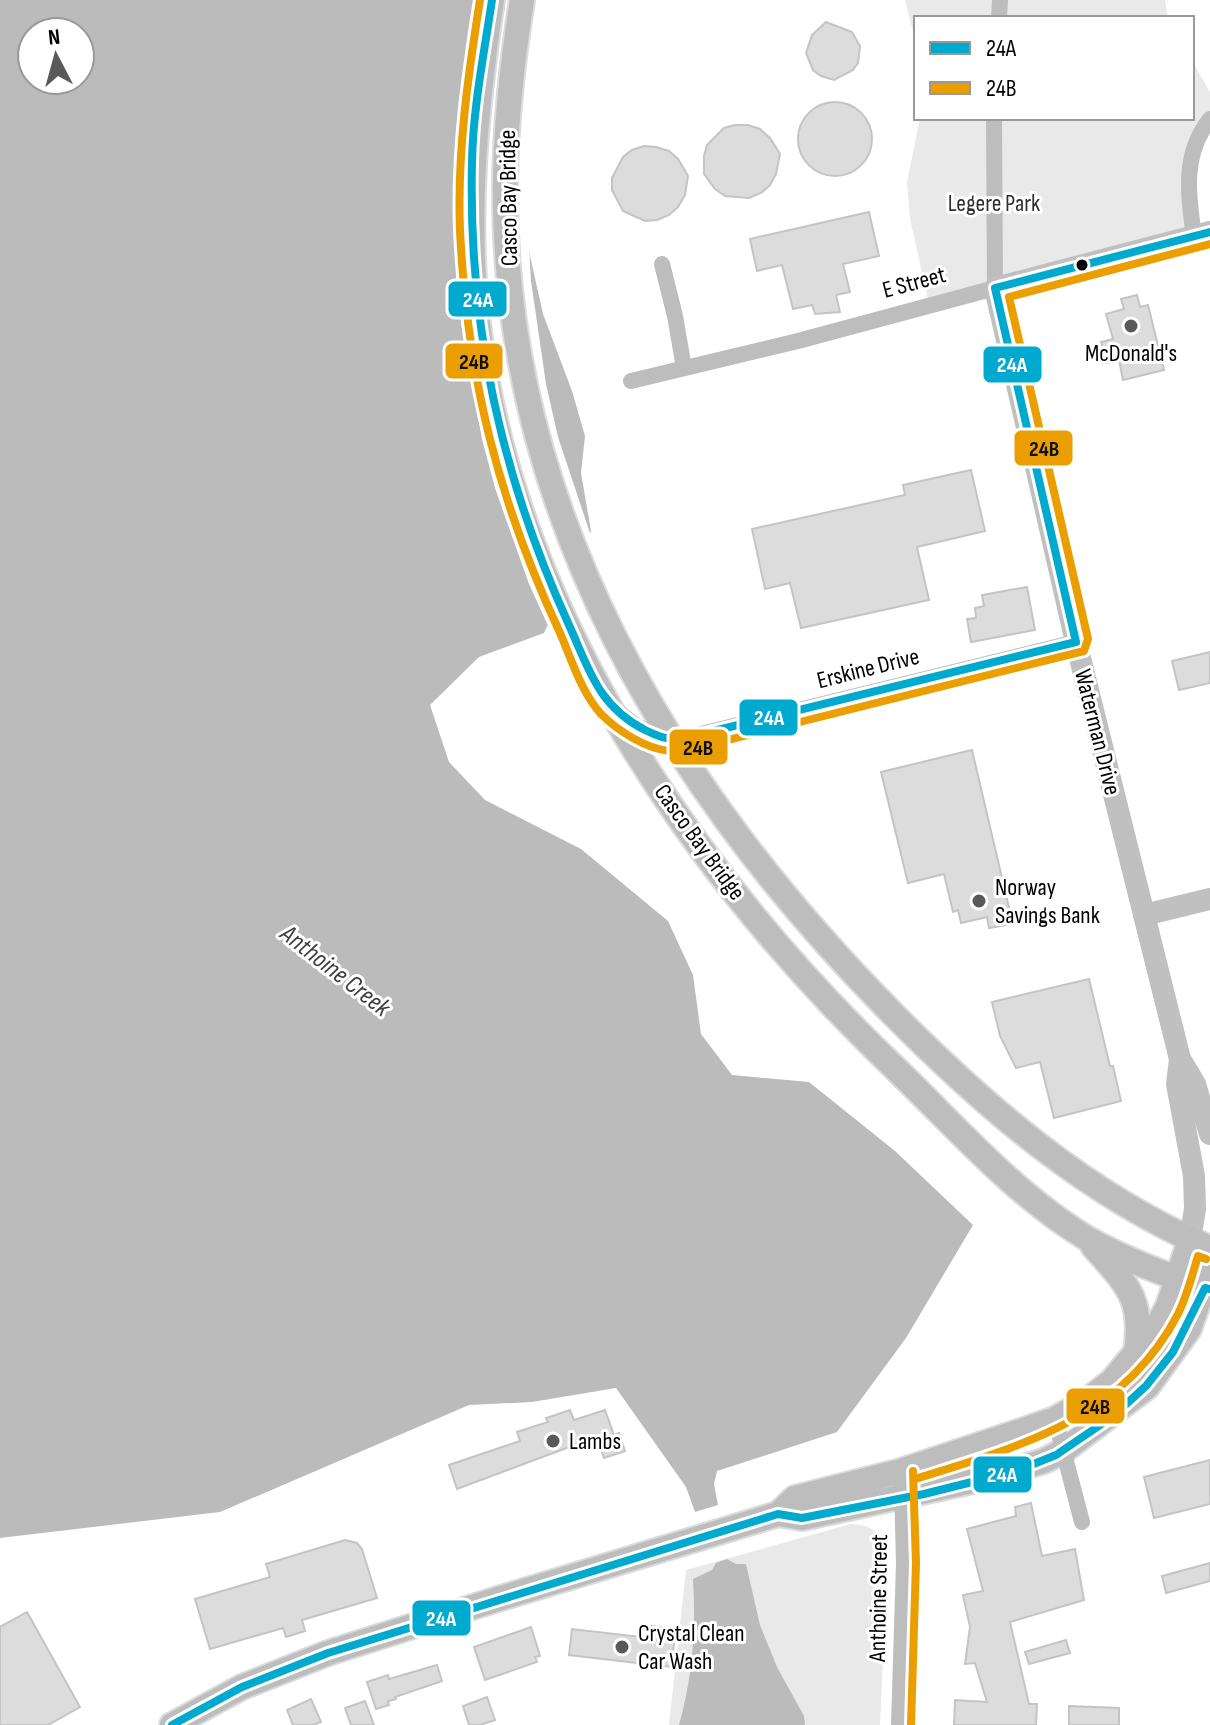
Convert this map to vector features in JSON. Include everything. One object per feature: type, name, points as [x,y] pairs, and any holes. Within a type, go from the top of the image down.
[{"type":"main road","name":"Casco Bay Bridge","points":[[492,0],[472,159],[475,284],[492,408],[513,486],[548,581],[606,702],[669,802],[776,941],[859,1034],[999,1170],[1086,1238],[1130,1260],[1178,1278],[1208,1282]]},
{"type":"main road","name":"Casco Bay Bridge","points":[[522,0],[508,107],[505,191],[507,255],[516,338],[533,421],[557,502],[597,605],[638,687],[713,802],[771,877],[868,989],[920,1041],[1025,1135],[1080,1178],[1124,1206],[1200,1244]]},
{"type":"main road","points":[[1086,1238],[1133,1296],[1140,1327],[1136,1353]]},
{"type":"main road","name":"Waterman Drive","points":[[778,1514],[795,1498],[901,1471],[1055,1419],[1085,1402],[1136,1353],[1166,1311],[1178,1278],[1200,1244]]},
{"type":"main road","points":[[172,1725],[242,1687],[328,1653],[527,1589],[778,1514],[802,1518],[991,1477],[1044,1461],[1063,1451],[1147,1387],[1189,1329],[1208,1282]]},
{"type":"street","points":[[1202,234],[1188,197],[1188,169],[1200,131],[1210,119]]},
{"type":"street","name":"Waterman Drive","points":[[994,120],[995,288],[1076,642],[1180,1059],[1195,1084],[1210,1134]]},
{"type":"street","name":"E Street","points":[[631,381],[798,341],[1202,234]]},
{"type":"street","points":[[662,264],[684,368]]},
{"type":"street","name":"Erskine Drive","points":[[670,739],[1076,642]]},
{"type":"street","points":[[606,702],[638,727],[670,739]]},
{"type":"street","points":[[1144,915],[1210,899]]},
{"type":"street","name":"Waterman Drive","points":[[1180,1059],[1177,1084],[1194,1176],[1200,1244]]},
{"type":"street","points":[[1055,1419],[1082,1522]]},
{"type":"street","name":"Anthoine Street","points":[[899,1725],[904,1563],[901,1471]]},
{"type":"green space","points":[[905,0],[1165,0],[1168,16],[914,16],[914,36]]},
{"type":"green space","name":"Legere Park","points":[[1194,64],[1210,92],[1210,119],[1188,169],[1194,236],[929,304],[910,219],[907,182],[920,120],[1194,120]]},
{"type":"green space","points":[[851,1524],[875,1531],[888,1553],[880,1725],[669,1725],[686,1570]]},
{"type":"water","name":"Anthoine Creek","points":[[0,0],[473,0],[543,314],[585,436],[581,473],[591,531],[544,633],[479,657],[430,705],[449,762],[485,800],[581,849],[668,921],[693,975],[701,1034],[732,1075],[809,1082],[895,1151],[973,1225],[906,1338],[837,1432],[717,1471],[714,1484],[718,1505],[695,1512],[686,1487],[616,1388],[532,1402],[469,1405],[220,1512],[0,1538]]},
{"type":"water","points":[[727,1559],[736,1564],[746,1564],[760,1625],[777,1667],[804,1716],[805,1725],[679,1725],[688,1689],[692,1652],[693,1579]]},
{"type":"pier","points":[[475,0],[528,228],[531,281],[546,384],[558,437],[592,539],[550,630],[529,584],[495,488],[482,439],[467,351],[458,242],[458,150],[465,65]]},
{"type":"building","points":[[826,22],[852,32],[860,46],[858,63],[853,70],[834,80],[813,70],[806,53],[812,35]]},
{"type":"building","points":[[828,102],[842,102],[856,108],[866,118],[872,139],[866,160],[856,170],[842,176],[828,176],[814,170],[804,160],[798,146],[798,132],[804,118],[814,108]]},
{"type":"building","points":[[735,125],[760,129],[780,154],[770,185],[749,198],[725,196],[715,189],[704,174],[707,145],[724,128]]},
{"type":"building","points":[[644,146],[669,151],[688,176],[685,195],[678,207],[657,220],[645,221],[623,211],[612,190],[612,178],[623,157]]},
{"type":"building","points":[[869,212],[879,256],[843,264],[850,292],[836,295],[840,312],[815,314],[812,305],[793,309],[782,265],[757,271],[750,239]]},
{"type":"building","name":"McDonald's","points":[[1137,295],[1140,307],[1148,305],[1164,370],[1123,380],[1119,360],[1106,363],[1101,342],[1113,339],[1106,314],[1124,309],[1121,299]]},
{"type":"building","points":[[971,470],[985,531],[917,547],[929,600],[801,628],[790,583],[765,589],[752,529],[905,495],[903,485]]},
{"type":"building","points":[[1027,587],[1035,630],[971,642],[967,619],[976,618],[975,608],[984,606],[982,595]]},
{"type":"building","points":[[1210,652],[1210,683],[1179,690],[1172,661]]},
{"type":"building","points":[[972,750],[1010,912],[1004,911],[1007,925],[989,928],[987,917],[961,923],[958,910],[953,912],[944,874],[908,883],[881,772]]},
{"type":"building","points":[[1089,979],[1121,1101],[1054,1118],[1040,1062],[1016,1068],[1000,1036],[992,1002]]},
{"type":"building","points":[[570,1410],[574,1420],[605,1410],[614,1435],[619,1433],[625,1451],[604,1458],[596,1437],[457,1489],[449,1465],[520,1441],[517,1432],[548,1422],[546,1418]]},
{"type":"building","points":[[1210,1460],[1210,1504],[1154,1518],[1144,1477]]},
{"type":"building","points":[[1031,1503],[1042,1556],[1075,1549],[1084,1600],[1010,1622],[1029,1704],[1037,1704],[1036,1725],[954,1725],[955,1700],[987,1702],[975,1663],[965,1664],[970,1627],[963,1595],[983,1591],[967,1529],[1016,1516],[1015,1507]]},
{"type":"building","points":[[345,1540],[357,1543],[362,1549],[377,1598],[302,1620],[305,1631],[286,1637],[283,1628],[210,1649],[195,1599],[270,1577],[266,1564]]},
{"type":"building","points":[[1210,1563],[1210,1581],[1166,1593],[1162,1576]]},
{"type":"building","points":[[27,1612],[80,1707],[48,1725],[0,1725],[0,1627]]},
{"type":"building","name":"Crystal Clean Car Wash","points":[[651,1626],[676,1629],[671,1667],[569,1655],[572,1629],[649,1638]]},
{"type":"building","points":[[531,1627],[540,1656],[535,1657],[537,1662],[485,1680],[474,1647]]},
{"type":"building","points":[[1066,1640],[1070,1653],[1029,1664],[1025,1652]]},
{"type":"building","points":[[437,1665],[442,1681],[395,1697],[388,1701],[389,1705],[376,1709],[367,1682]]},
{"type":"building","points":[[487,1697],[495,1720],[469,1725],[463,1706]]},
{"type":"building","points":[[311,1699],[321,1722],[293,1725],[287,1710]]},
{"type":"building","points":[[365,1701],[374,1725],[351,1725],[345,1708]]},
{"type":"building","points":[[1069,1706],[1119,1708],[1119,1725],[1069,1725]]},
{"type":"transit line","name":"24B","points":[[480,0],[462,143],[460,230],[470,336],[489,437],[519,535],[582,686],[601,714],[624,733],[651,747],[670,751],[700,747],[1084,651],[1088,639],[1009,297],[1210,244]]},
{"type":"transit line","name":"24A","points":[[492,0],[473,142],[472,223],[483,341],[507,456],[545,569],[589,671],[616,710],[645,730],[662,737],[676,739],[697,735],[1076,642],[995,288],[1210,232]]},
{"type":"transit line","name":"24B","points":[[915,1479],[1030,1440],[1098,1404],[1128,1380],[1155,1350],[1178,1314],[1198,1256],[1206,1259]]},
{"type":"transit line","name":"24A","points":[[172,1725],[242,1687],[328,1653],[778,1514],[802,1518],[924,1494],[1016,1471],[1056,1455],[1112,1417],[1146,1386],[1173,1352],[1205,1288],[1210,1289]]},
{"type":"transit line","name":"24B","points":[[911,1725],[916,1563],[913,1471]]},
{"type":"place","name":"McDonald's","points":[[1131,326]]},
{"type":"place","name":"Norway Savings Bank","points":[[979,901]]},
{"type":"place","name":"Lambs","points":[[553,1441]]},
{"type":"place","name":"Crystal Clean Car Wash","points":[[622,1647]]}]
